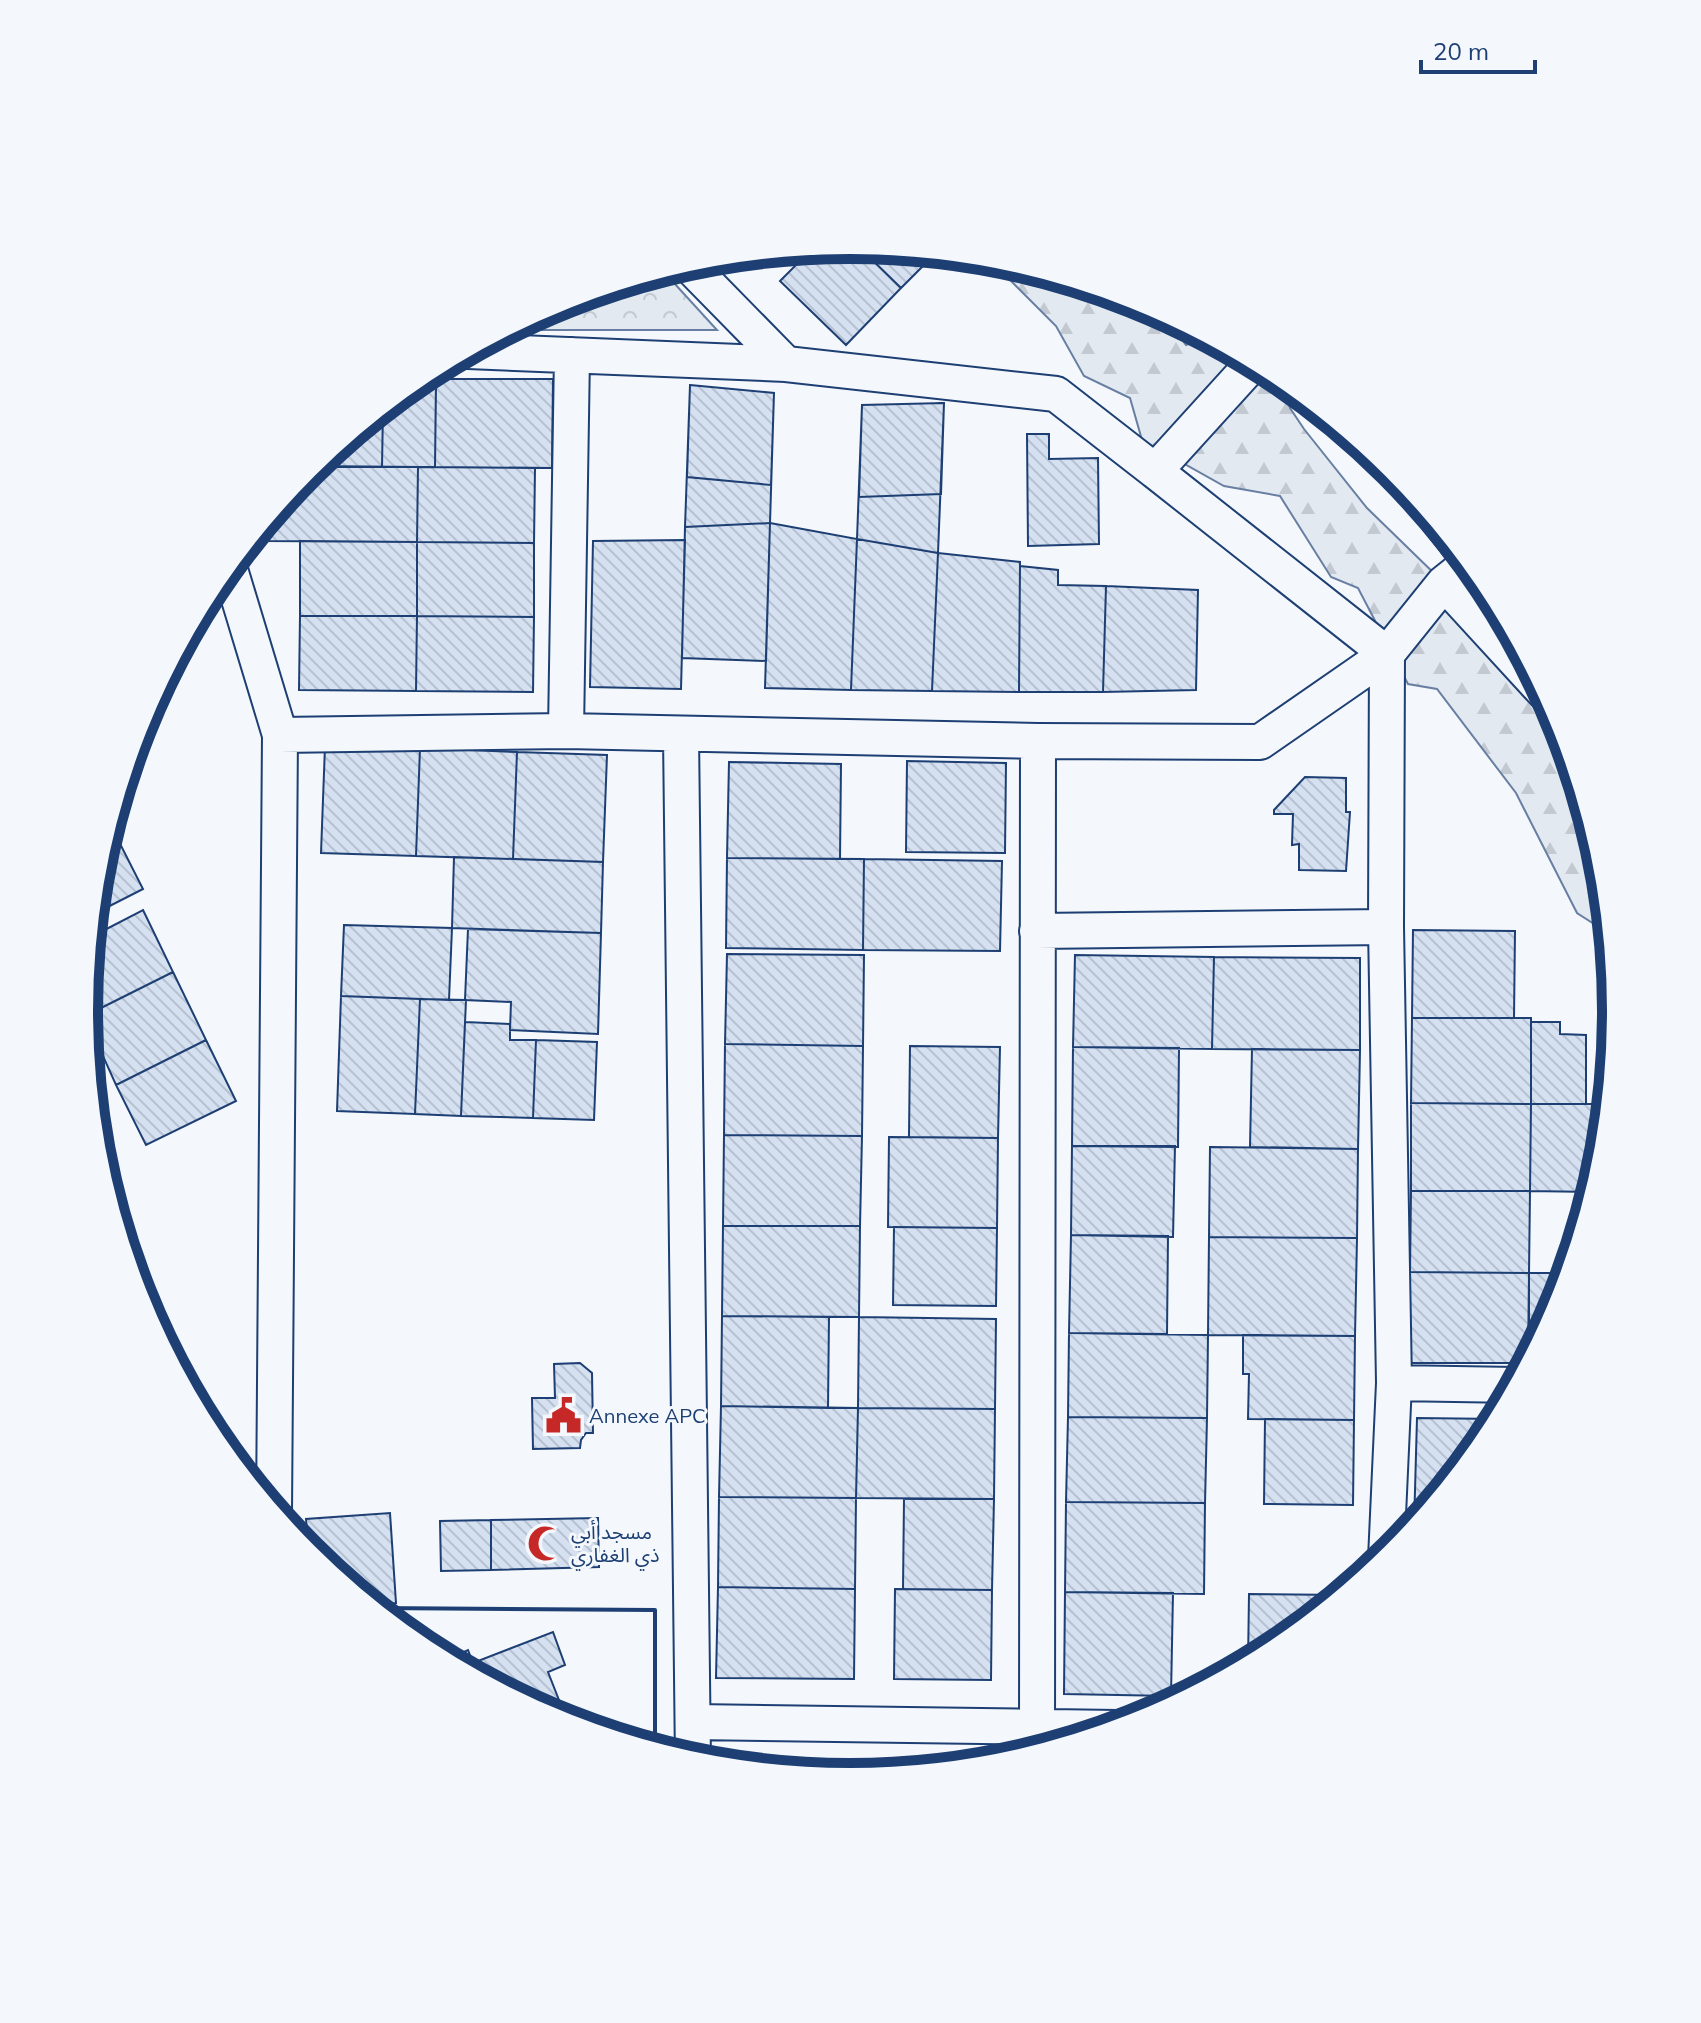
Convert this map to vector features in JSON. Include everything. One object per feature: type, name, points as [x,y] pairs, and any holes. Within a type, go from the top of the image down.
[{"type":"street","points":[[698,274],[786,364]]},
{"type":"street","points":[[490,352],[786,364],[1056,394],[1387,654]]},
{"type":"street","points":[[566,731],[572,355]]},
{"type":"street","points":[[1155,471],[1245,371]]},
{"type":"street","points":[[280,735],[566,731],[1038,741],[1260,742],[1387,654],[1457,573],[1499,631]]},
{"type":"street","points":[[234,581],[280,735],[274,1495]]},
{"type":"street","points":[[1387,654],[1386,927],[1394,1383],[1387,1540]]},
{"type":"street","points":[[681,735],[693,1747]]},
{"type":"street","points":[[694,1722],[1037,1740],[1038,741]]},
{"type":"street","points":[[1037,931],[1386,927]]},
{"type":"street","points":[[1394,1383],[1504,1385]]},
{"type":"green space","points":[[1005,275],[1092,299],[1138,316],[1179,335],[1186,345],[1193,342],[1227,360],[1288,400],[1304,429],[1367,508],[1444,583],[1542,716],[1577,817],[1589,865],[1598,930],[1577,913],[1516,793],[1437,689],[1408,684],[1358,588],[1331,577],[1280,496],[1224,486],[1142,440],[1130,398],[1084,376],[1056,326]]},
{"type":"green space","points":[[672,281],[717,330],[533,330],[609,299]]},
{"type":"building","points":[[872,260],[901,288],[846,345],[780,281],[800,261]]},
{"type":"building","points":[[872,260],[926,263],[901,288]]},
{"type":"building","points":[[443,379],[553,379],[552,468],[435,467],[436,384]]},
{"type":"building","points":[[436,385],[435,467],[382,467],[383,423]]},
{"type":"building","points":[[690,385],[774,393],[771,485],[687,477]]},
{"type":"building","points":[[690,385],[774,393],[770,523],[685,527]]},
{"type":"building","points":[[944,403],[941,494],[859,497],[862,405]]},
{"type":"building","points":[[944,403],[938,553],[857,539],[862,405]]},
{"type":"building","points":[[383,423],[382,467],[333,467],[354,446]]},
{"type":"building","points":[[1027,434],[1049,434],[1049,459],[1098,458],[1099,544],[1028,546]]},
{"type":"building","points":[[332,466],[418,467],[417,542],[266,541],[285,515]]},
{"type":"building","points":[[418,467],[535,468],[534,543],[417,542]]},
{"type":"building","points":[[1407,508],[1416,515],[1447,553],[1444,556]]},
{"type":"building","points":[[770,523],[857,539],[851,690],[765,688]]},
{"type":"building","points":[[770,523],[766,661],[682,658],[685,527]]},
{"type":"building","points":[[857,539],[938,553],[932,691],[851,690]]},
{"type":"building","points":[[685,540],[681,689],[590,687],[593,541]]},
{"type":"building","points":[[300,541],[417,542],[417,616],[300,616]]},
{"type":"building","points":[[417,542],[534,543],[534,617],[417,616]]},
{"type":"building","points":[[938,553],[1020,562],[1019,692],[932,691]]},
{"type":"building","points":[[1020,566],[1058,570],[1058,585],[1106,586],[1103,692],[1019,692]]},
{"type":"building","points":[[1106,586],[1198,590],[1196,690],[1103,692]]},
{"type":"building","points":[[300,616],[417,616],[416,691],[299,690]]},
{"type":"building","points":[[417,616],[534,617],[533,692],[416,691]]},
{"type":"building","points":[[325,746],[420,748],[416,856],[321,853]]},
{"type":"building","points":[[420,748],[517,752],[513,859],[416,856]]},
{"type":"building","points":[[517,752],[607,755],[603,862],[513,859]]},
{"type":"building","points":[[907,761],[1006,763],[1005,853],[906,852]]},
{"type":"building","points":[[729,762],[841,764],[840,859],[727,858]]},
{"type":"building","points":[[1305,777],[1346,778],[1346,812],[1350,812],[1346,871],[1299,870],[1299,844],[1292,845],[1293,814],[1274,814],[1274,810]]},
{"type":"building","points":[[118,840],[143,889],[105,909]]},
{"type":"building","points":[[454,857],[603,862],[601,933],[452,928]]},
{"type":"building","points":[[727,858],[864,859],[863,950],[726,948]]},
{"type":"building","points":[[864,859],[1002,861],[1000,951],[863,950]]},
{"type":"building","points":[[143,910],[173,972],[98,1009],[103,931]]},
{"type":"building","points":[[344,925],[452,928],[449,1000],[341,996]]},
{"type":"building","points":[[468,929],[601,933],[598,1034],[510,1030],[511,1002],[465,1000]]},
{"type":"building","points":[[1413,930],[1515,931],[1514,1018],[1412,1018]]},
{"type":"building","points":[[727,954],[864,955],[863,1046],[725,1044]]},
{"type":"building","points":[[1075,955],[1214,957],[1212,1049],[1073,1047]]},
{"type":"building","points":[[1214,957],[1360,958],[1360,1050],[1212,1049]]},
{"type":"building","points":[[173,972],[206,1040],[116,1085],[99,1048],[98,1009]]},
{"type":"building","points":[[341,996],[420,999],[415,1114],[337,1111]]},
{"type":"building","points":[[420,999],[466,1000],[461,1116],[415,1114]]},
{"type":"building","points":[[1412,1018],[1531,1018],[1531,1104],[1411,1103]]},
{"type":"building","points":[[465,1022],[510,1024],[510,1040],[536,1040],[533,1118],[461,1116]]},
{"type":"building","points":[[1531,1022],[1560,1022],[1560,1034],[1586,1035],[1586,1104],[1531,1104]]},
{"type":"building","points":[[206,1040],[236,1101],[146,1145],[116,1085]]},
{"type":"building","points":[[536,1040],[597,1042],[594,1120],[533,1118]]},
{"type":"building","points":[[725,1044],[863,1046],[862,1136],[724,1135]]},
{"type":"building","points":[[910,1046],[1000,1047],[998,1138],[909,1137]]},
{"type":"building","points":[[1073,1047],[1179,1048],[1178,1147],[1072,1146]]},
{"type":"building","points":[[1252,1049],[1360,1050],[1358,1149],[1250,1147]]},
{"type":"building","points":[[1411,1103],[1531,1104],[1530,1191],[1411,1191]]},
{"type":"building","points":[[1531,1104],[1596,1104],[1589,1158],[1581,1192],[1530,1191]]},
{"type":"building","points":[[724,1135],[862,1136],[860,1226],[723,1226]]},
{"type":"building","points":[[889,1137],[998,1138],[997,1228],[888,1227]]},
{"type":"building","points":[[1072,1146],[1175,1146],[1173,1237],[1071,1235]]},
{"type":"building","points":[[1210,1147],[1358,1149],[1357,1238],[1209,1237]]},
{"type":"building","points":[[1411,1191],[1530,1191],[1529,1273],[1410,1272]]},
{"type":"building","points":[[723,1226],[860,1226],[859,1317],[722,1316]]},
{"type":"building","points":[[894,1227],[997,1228],[996,1306],[893,1305]]},
{"type":"building","points":[[1071,1235],[1168,1236],[1167,1334],[1069,1333]]},
{"type":"building","points":[[1209,1237],[1357,1238],[1355,1336],[1208,1335]]},
{"type":"building","points":[[1410,1272],[1529,1273],[1528,1337],[1515,1363],[1409,1363]]},
{"type":"building","points":[[1529,1273],[1556,1273],[1546,1299],[1529,1335]]},
{"type":"building","points":[[722,1316],[829,1317],[828,1408],[721,1406]]},
{"type":"building","points":[[859,1317],[996,1319],[995,1409],[858,1408]]},
{"type":"building","points":[[1069,1333],[1208,1335],[1207,1418],[1068,1417]]},
{"type":"building","points":[[1243,1335],[1355,1336],[1354,1420],[1248,1419],[1249,1374],[1243,1374]]},
{"type":"building","name":"Annexe APC","points":[[580,1363],[592,1373],[593,1433],[586,1433],[580,1448],[533,1449],[532,1398],[555,1398],[554,1364]]},
{"type":"building","points":[[721,1406],[858,1408],[856,1498],[719,1497]]},
{"type":"building","points":[[858,1408],[995,1409],[994,1499],[856,1498]]},
{"type":"building","points":[[1068,1417],[1207,1418],[1205,1503],[1066,1502]]},
{"type":"building","points":[[1417,1418],[1483,1419],[1447,1470],[1414,1510]]},
{"type":"building","points":[[1265,1419],[1354,1420],[1353,1505],[1264,1504]]},
{"type":"building","points":[[719,1497],[856,1498],[855,1589],[718,1587]]},
{"type":"building","points":[[904,1499],[994,1499],[992,1590],[903,1589]]},
{"type":"building","points":[[1066,1502],[1205,1503],[1204,1594],[1065,1592]]},
{"type":"building","points":[[390,1513],[396,1603],[387,1604],[318,1544],[307,1532],[306,1519]]},
{"type":"building","name":"مسجد أبي ذي الغفاري","points":[[598,1518],[599,1567],[491,1570],[491,1520]]},
{"type":"building","points":[[491,1520],[491,1570],[441,1571],[440,1521]]},
{"type":"building","points":[[718,1587],[855,1589],[854,1679],[716,1678]]},
{"type":"building","points":[[895,1589],[992,1590],[991,1680],[894,1679]]},
{"type":"building","points":[[1065,1592],[1173,1593],[1171,1692],[1162,1696],[1064,1694]]},
{"type":"building","points":[[1249,1594],[1325,1595],[1269,1637],[1248,1650]]},
{"type":"building","points":[[553,1632],[565,1665],[548,1672],[561,1706],[518,1686],[474,1663]]},
{"type":"building","points":[[468,1650],[473,1662],[459,1654]]},
{"type":"building","points":[[770,1759],[823,1760],[823,1763]]},
{"type":"wall","points":[[392,1608],[655,1610],[655,1738]]},
{"type":"place","name":"Annexe APC","points":[[563,1416]]},
{"type":"place","name":"مسجد أبي ذي الغفاري","points":[[545,1543]]}]
